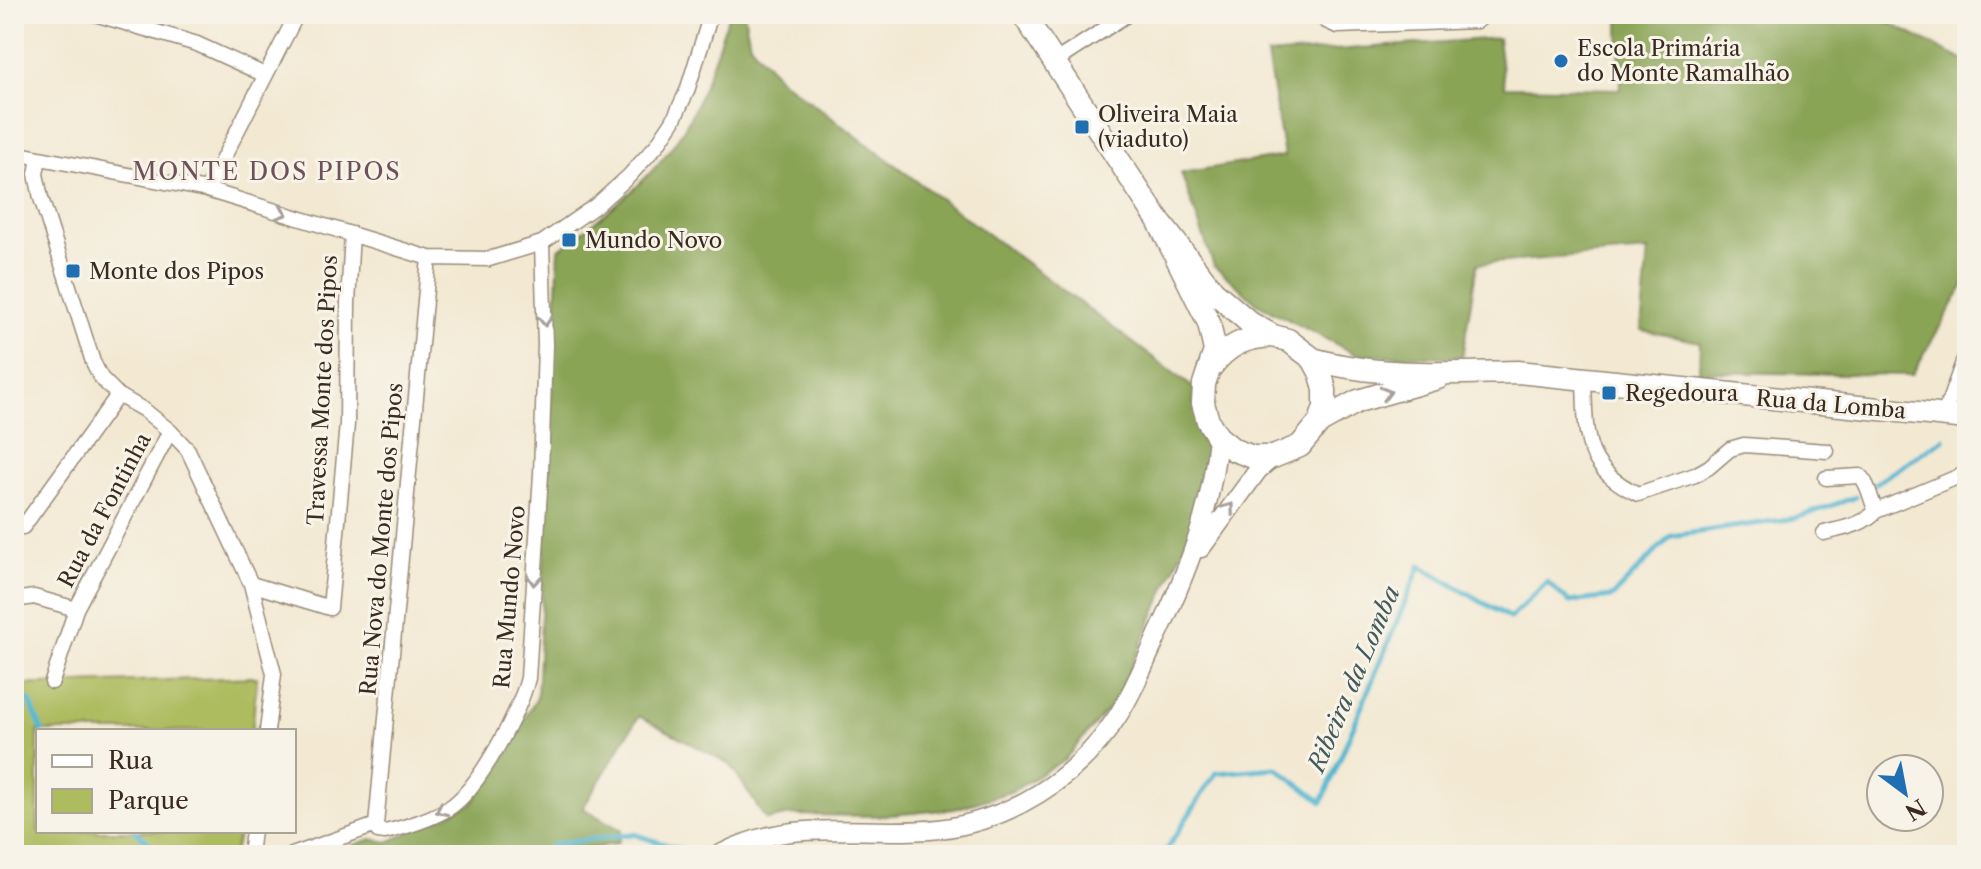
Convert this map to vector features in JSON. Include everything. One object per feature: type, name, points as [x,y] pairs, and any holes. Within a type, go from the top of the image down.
[{"type":"main road","points":[[1023,14],[1158,220],[1213,291],[1228,307],[1273,336],[1288,340],[1313,359],[1321,374],[1325,407],[1320,422],[1300,446],[1273,457],[1253,457],[1234,450],[1218,437],[1208,421],[1203,403],[1204,384],[1215,351],[1209,323],[1158,220]]},
{"type":"main road","points":[[1211,367],[1222,352],[1238,342],[1273,336]]},
{"type":"main road","name":"Rua da Lomba","points":[[1313,359],[1337,366],[1455,373],[1518,372],[1967,418]]},
{"type":"main road","name":"Rua da Lomba","points":[[1320,422],[1358,401],[1455,373]]},
{"type":"street","points":[[95,14],[197,44],[265,75]]},
{"type":"street","points":[[207,190],[297,14]]},
{"type":"street","points":[[14,153],[207,190],[429,258],[489,259],[542,243],[598,204],[629,176],[657,145],[673,121],[687,91],[711,14]]},
{"type":"street","points":[[1054,62],[1128,14]]},
{"type":"street","points":[[1321,14],[1326,21],[1337,26],[1477,21],[1486,14]]},
{"type":"street","points":[[39,158],[36,174],[41,198],[93,362],[101,378],[118,395],[144,410],[188,450],[251,584],[274,674],[267,729]]},
{"type":"street","name":"Travessa Monte dos Pipos","points":[[251,584],[330,608],[347,424],[352,234]]},
{"type":"street","name":"Rua Mundo Novo","points":[[292,855],[376,825],[378,831],[385,832],[449,809],[476,780],[522,700],[528,678],[541,474],[545,345],[542,243]]},
{"type":"street","name":"Rua Nova do Monte dos Pipos","points":[[376,825],[429,258]]},
{"type":"street","points":[[1944,415],[1967,351]]},
{"type":"street","points":[[1584,380],[1586,422],[1595,462],[1615,482],[1638,494],[1695,475],[1730,449],[1744,445],[1827,451]]},
{"type":"street","points":[[14,521],[23,527],[118,395]]},
{"type":"street","name":"Rua da Fontinha","points":[[52,682],[76,609],[170,431]]},
{"type":"street","points":[[1190,564],[1215,472],[1218,437]]},
{"type":"street","points":[[719,855],[752,840],[788,831],[906,831],[967,824],[1015,807],[1043,791],[1085,757],[1115,720],[1128,699],[1190,564],[1225,512],[1258,470],[1273,457]]},
{"type":"street","points":[[1824,533],[1856,525],[1876,511],[1967,473]]},
{"type":"street","points":[[1826,478],[1860,476],[1866,482],[1876,511]]},
{"type":"street","name":"Rua da Fontinha","points":[[14,600],[34,597],[76,609]]},
{"type":"street","points":[[250,855],[253,833]]},
{"type":"green space","points":[[729,14],[744,14],[750,44],[780,79],[1195,389],[1194,402],[1211,464],[1197,517],[1117,699],[1065,759],[1013,791],[955,809],[880,816],[791,815],[766,820],[730,764],[639,716],[583,808],[621,830],[618,843],[563,855],[326,855],[371,839],[388,842],[473,803],[537,698],[559,249],[636,187],[670,150],[700,96]]},
{"type":"green space","points":[[1619,14],[1872,14],[1967,62],[1967,280],[1912,375],[1699,372],[1700,342],[1641,330],[1648,251],[1477,264],[1462,357],[1357,355],[1258,304],[1214,266],[1181,173],[1284,156],[1267,55],[1498,38],[1504,87],[1620,89]]},
{"type":"green space","points":[[257,677],[252,729],[36,729],[36,833],[239,833],[233,855],[14,855],[14,685]]},
{"type":"waterway","name":"Ribeira da Lomba","points":[[1876,483],[1944,439]]},
{"type":"waterway","name":"Ribeira da Lomba","points":[[1157,855],[1166,850],[1216,773],[1277,768],[1322,802],[1420,566],[1510,618],[1547,582],[1569,602],[1612,597],[1671,536],[1796,518],[1856,497]]},
{"type":"waterway","name":"Ribeira da Lomba","points":[[14,697],[30,701],[41,729]]},
{"type":"waterway","name":"Ribeira da Lomba","points":[[137,833],[164,855]]},
{"type":"waterway","name":"Ribeira da Lomba","points":[[537,855],[555,844],[633,834],[680,849]]},
{"type":"place","name":"Escola Primária do Monte Ramalhão","points":[[1561,61]]},
{"type":"place","name":"Oliveira Maia (viaduto)","points":[[1082,127]]},
{"type":"place","name":"Mundo Novo","points":[[569,240]]},
{"type":"place","name":"Monte dos Pipos","points":[[73,271]]},
{"type":"place","name":"Regedoura","points":[[1609,393]]},
{"type":"district","name":"MONTE DOS PIPOS","points":[[267,172]]}]
